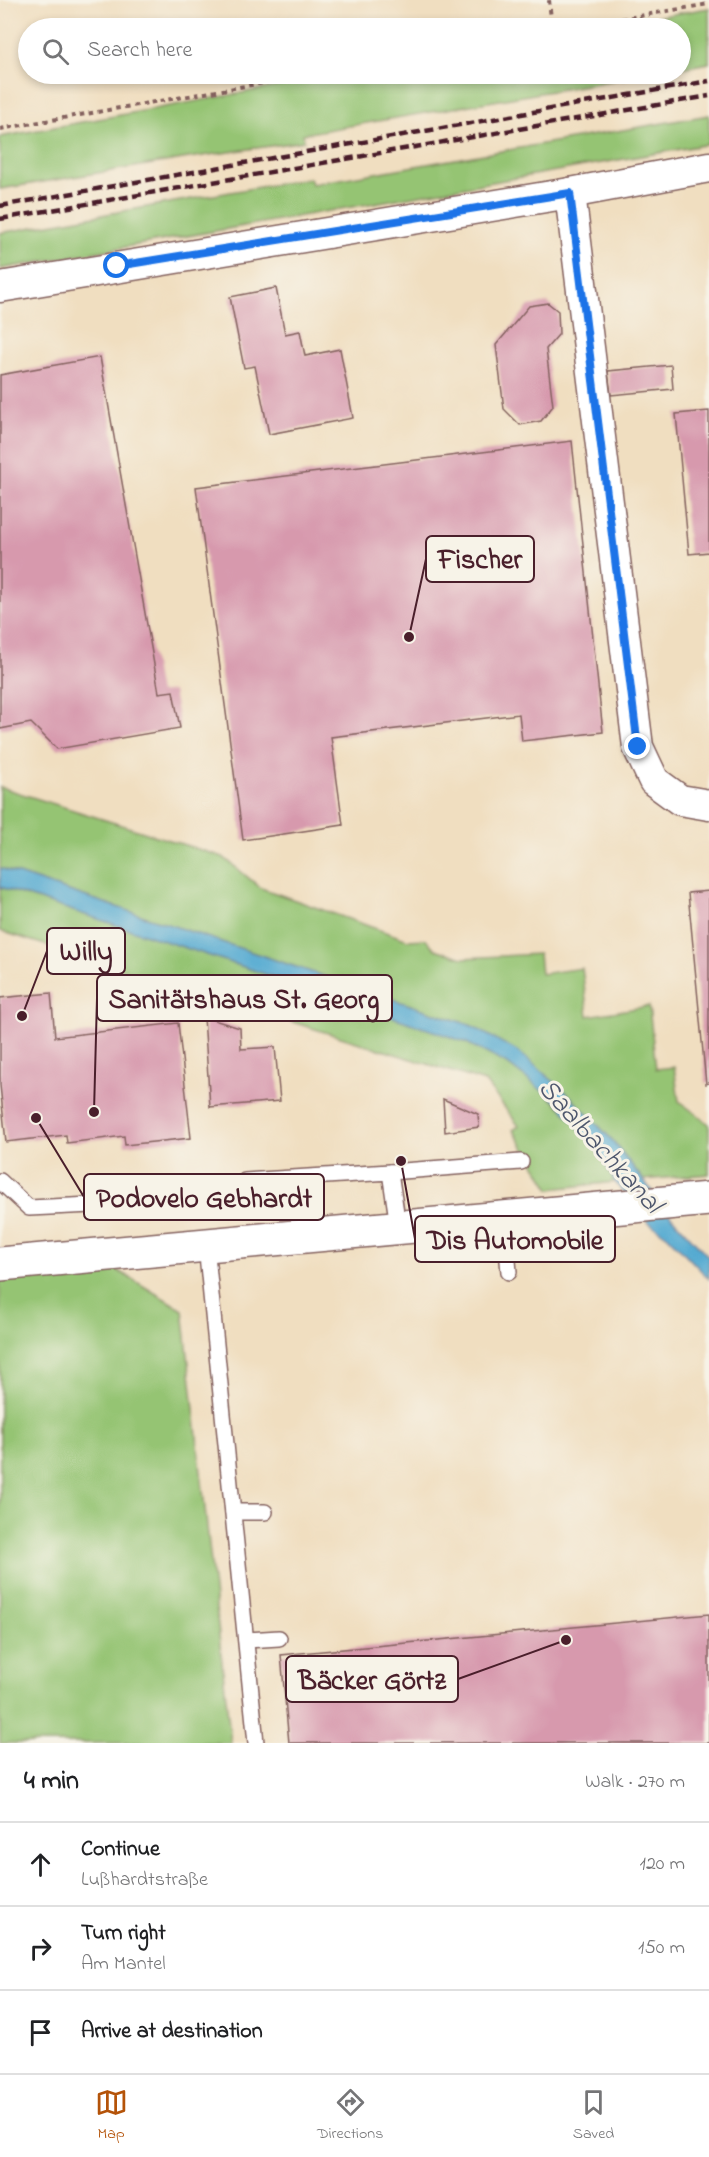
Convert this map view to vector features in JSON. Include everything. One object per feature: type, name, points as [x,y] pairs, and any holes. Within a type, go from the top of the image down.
[{"type":"street","points":[[0,287],[570,193],[709,167]]},
{"type":"street","points":[[570,193],[638,747],[654,781],[680,800],[709,805]]},
{"type":"street","points":[[0,1264],[709,1199]]},
{"type":"lane","points":[[245,1181],[521,1162]]},
{"type":"lane","points":[[390,1172],[398,1226]]},
{"type":"lane","points":[[0,1181],[29,1208],[197,1200]]},
{"type":"lane","points":[[504,1216],[509,1272]]},
{"type":"lane","points":[[206,1245],[256,1743]]},
{"type":"lane","points":[[233,1512],[265,1512]]},
{"type":"lane","points":[[246,1640],[279,1638]]},
{"type":"path","points":[[549,0],[551,18]]},
{"type":"path","points":[[627,18],[709,4]]},
{"type":"path","points":[[0,129],[257,84]]},
{"type":"green space","points":[[709,8],[709,63],[691,66],[691,18],[651,18]]},
{"type":"green space","points":[[290,84],[592,84],[303,134],[304,141],[0,189],[0,137]]},
{"type":"green space","points":[[709,115],[709,144],[0,269],[0,233],[310,178],[312,184]]},
{"type":"green space","points":[[0,787],[223,857],[261,888],[408,940],[426,939],[435,949],[463,958],[539,954],[541,974],[582,968],[588,1016],[649,1006],[656,1069],[674,1067],[679,1101],[709,1124],[709,1174],[643,1180],[613,1141],[567,1093],[470,1025],[0,868]]},
{"type":"green space","points":[[0,887],[437,1030],[475,1046],[510,1065],[542,1089],[583,1132],[615,1182],[550,1189],[513,1130],[519,1126],[485,1082],[0,931]]},
{"type":"green space","points":[[112,1267],[183,1310],[231,1743],[0,1743],[0,1277]]},
{"type":"water","name":"Saalbachkanal","points":[[0,868],[470,1025],[519,1052],[567,1093],[613,1141],[672,1217],[709,1257],[709,1279],[668,1236],[648,1222],[615,1182],[601,1155],[558,1103],[509,1065],[465,1042],[0,887]]},
{"type":"building","points":[[276,288],[285,334],[300,331],[305,356],[340,349],[353,418],[269,434],[255,366],[244,368],[230,297]]},
{"type":"building","points":[[548,303],[558,311],[559,334],[546,349],[553,406],[541,421],[520,425],[504,409],[496,345],[529,306]]},
{"type":"building","points":[[100,357],[159,693],[173,691],[180,728],[57,749],[31,723],[0,729],[0,375]]},
{"type":"building","points":[[671,365],[673,389],[611,395],[608,371]]},
{"type":"building","points":[[709,411],[709,552],[689,554],[676,414]]},
{"type":"building","points":[[572,441],[603,732],[522,741],[519,714],[331,737],[343,825],[243,840],[196,487]]},
{"type":"building","points":[[709,891],[709,1083],[706,1084],[688,893]]},
{"type":"building","points":[[51,993],[55,1037],[178,1023],[191,1138],[125,1145],[124,1136],[67,1143],[66,1135],[6,1142],[0,1085],[0,998]]},
{"type":"building","points":[[204,1017],[240,1028],[241,1049],[275,1047],[280,1101],[210,1107]]},
{"type":"building","points":[[443,1099],[478,1114],[479,1127],[445,1132]]},
{"type":"building","points":[[709,1614],[709,1743],[289,1743],[281,1655]]},
{"type":"railway","points":[[0,206],[709,81]]},
{"type":"railway","points":[[0,219],[709,96]]},
{"type":"place","name":"Fischer","points":[[409,637]]},
{"type":"place","name":"Willy","points":[[22,1016]]},
{"type":"place","name":"Sanitätshaus St. Georg","points":[[94,1112]]},
{"type":"place","name":"Podovelo Gebhardt","points":[[36,1118]]},
{"type":"place","name":"Dis Automobile","points":[[401,1161]]},
{"type":"place","name":"Bäcker Görtz","points":[[566,1640]]},
{"type":"route","points":[[117,266],[570,193],[638,747]]}]
